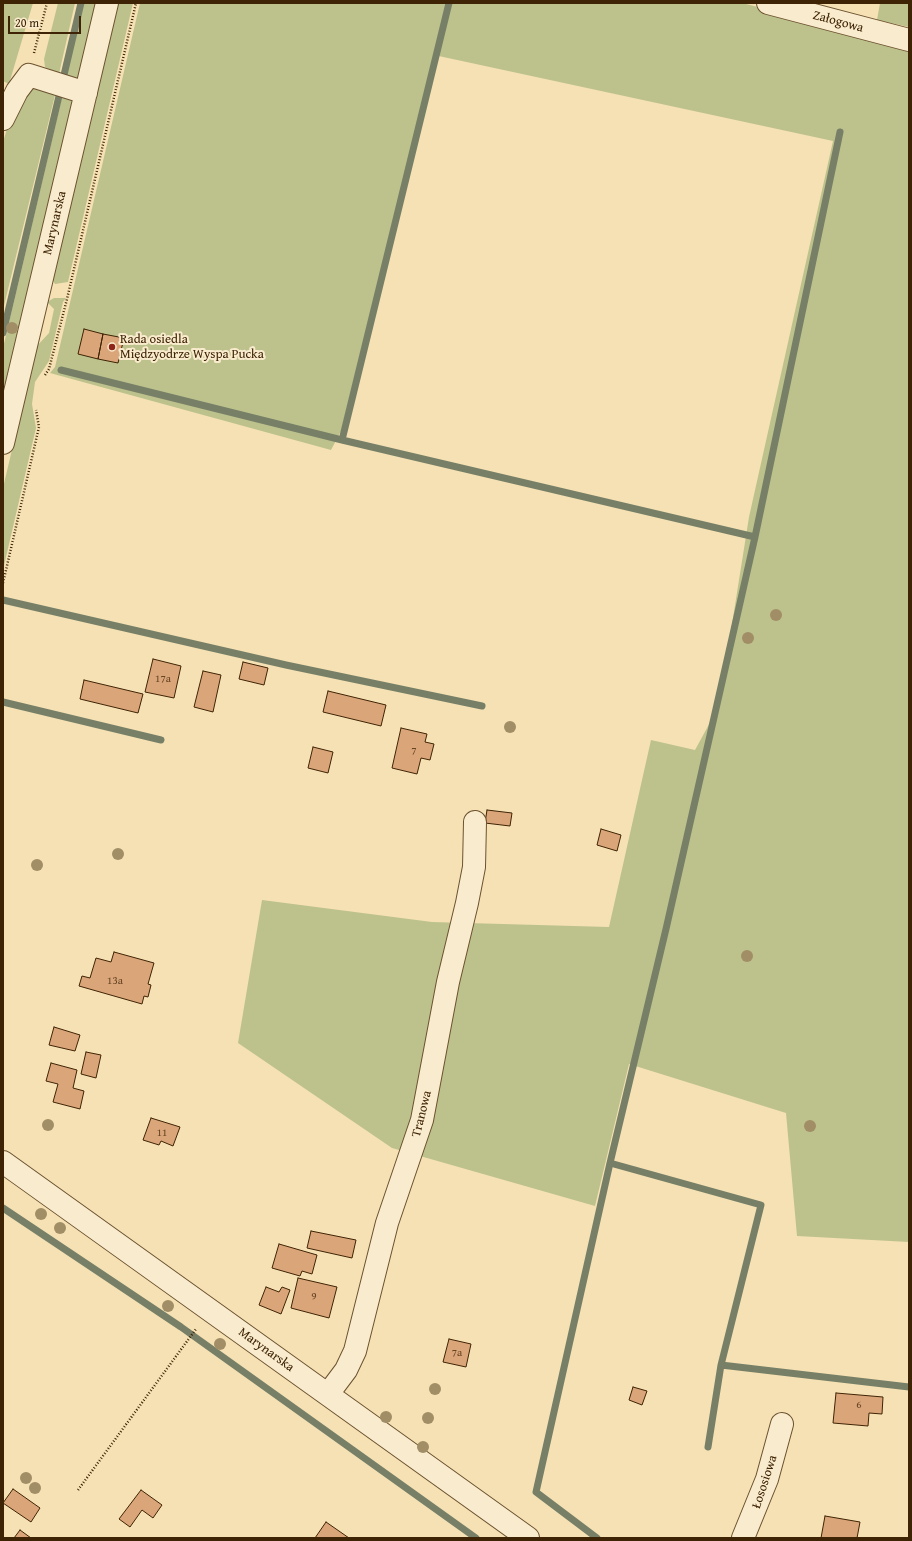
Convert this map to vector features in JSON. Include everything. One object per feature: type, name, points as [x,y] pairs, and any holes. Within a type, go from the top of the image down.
[{"type":"street","name":"Marynarska","points":[[3,443],[80,91],[107,3]]},
{"type":"street","name":"Załogowa","points":[[768,3],[909,40]]},
{"type":"street","points":[[3,119],[17,90],[35,77],[80,91]]},
{"type":"street","name":"Tranowa","points":[[328,1394],[346,1370],[355,1351],[387,1223],[422,1120],[448,982],[474,867],[475,822]]},
{"type":"street","name":"Marynarska","points":[[3,1162],[528,1538]]},
{"type":"street","name":"Łososiowa","points":[[743,1538],[767,1479],[782,1424]]},
{"type":"path","points":[[35,77],[47,3]]},
{"type":"path","points":[[42,378],[49,369],[65,306],[136,3]]},
{"type":"path","points":[[3,582],[39,427],[36,408]]},
{"type":"path","points":[[78,1490],[198,1327]]},
{"type":"green space","points":[[3,3],[33,3],[9,84],[3,81]]},
{"type":"green space","points":[[58,3],[75,3],[59,74],[45,67],[44,59]]},
{"type":"green space","points":[[83,3],[97,3],[79,81],[66,77]]},
{"type":"green space","points":[[116,3],[133,3],[68,282],[55,284],[52,279]]},
{"type":"green space","points":[[140,3],[742,3],[909,45],[909,1242],[797,1236],[786,1113],[629,1064],[595,1206],[392,1148],[238,1043],[262,900],[432,922],[609,927],[651,740],[695,750],[719,706],[749,517],[833,141],[434,55],[341,431],[331,450],[50,373],[55,367]]},
{"type":"green space","points":[[880,3],[909,3],[909,27],[877,20]]},
{"type":"green space","points":[[34,87],[56,91],[3,310],[3,142],[13,109]]},
{"type":"green space","points":[[63,93],[70,96],[73,101],[3,399],[3,348]]},
{"type":"green space","points":[[54,298],[66,298],[63,302],[49,361],[35,382],[32,404],[36,428],[3,570],[3,488],[36,347],[49,333],[54,309],[47,302]]},
{"type":"building","points":[[84,329],[103,334],[98,359],[78,354]]},
{"type":"building","points":[[103,334],[124,338],[118,363],[98,359]]},
{"type":"building","points":[[153,659],[181,666],[174,698],[145,692]]},
{"type":"building","points":[[243,662],[268,668],[264,685],[239,679]]},
{"type":"building","points":[[203,671],[221,675],[213,712],[194,707]]},
{"type":"building","points":[[84,680],[143,694],[138,713],[80,699]]},
{"type":"building","points":[[328,691],[386,705],[381,726],[323,712]]},
{"type":"building","points":[[401,728],[427,734],[425,742],[434,744],[430,760],[421,758],[417,774],[392,768]]},
{"type":"building","points":[[313,747],[333,752],[328,773],[308,768]]},
{"type":"building","points":[[487,810],[512,813],[510,826],[485,823]]},
{"type":"building","points":[[601,829],[621,835],[617,851],[597,845]]},
{"type":"building","points":[[114,952],[154,963],[148,984],[151,985],[148,997],[144,996],[142,1004],[79,986],[82,976],[90,978],[96,958],[111,962]]},
{"type":"building","points":[[54,1027],[80,1035],[75,1051],[49,1045]]},
{"type":"building","points":[[86,1052],[101,1055],[96,1078],[81,1074]]},
{"type":"building","points":[[51,1063],[77,1070],[73,1088],[84,1091],[80,1109],[53,1102],[58,1084],[46,1081]]},
{"type":"building","points":[[151,1118],[180,1127],[173,1146],[161,1141],[159,1145],[143,1140]]},
{"type":"building","points":[[311,1231],[356,1240],[352,1258],[307,1248]]},
{"type":"building","points":[[279,1244],[317,1255],[312,1274],[302,1271],[300,1276],[272,1268]]},
{"type":"building","points":[[298,1278],[337,1287],[329,1318],[291,1308]]},
{"type":"building","points":[[266,1287],[279,1292],[282,1287],[290,1290],[281,1314],[259,1305]]},
{"type":"building","points":[[449,1339],[471,1344],[466,1367],[443,1362]]},
{"type":"building","points":[[633,1387],[647,1391],[642,1405],[629,1400]]},
{"type":"building","points":[[836,1393],[883,1397],[882,1414],[869,1413],[868,1426],[833,1423]]},
{"type":"building","points":[[13,1489],[40,1508],[31,1522],[3,1503]]},
{"type":"building","points":[[141,1490],[162,1505],[153,1518],[142,1510],[130,1527],[119,1519]]},
{"type":"building","points":[[825,1516],[860,1522],[857,1538],[821,1538]]},
{"type":"building","points":[[326,1522],[349,1538],[315,1538]]},
{"type":"building","points":[[20,1530],[31,1538],[14,1538]]},
{"type":"waterway","points":[[3,333],[81,3]]},
{"type":"waterway","points":[[342,440],[449,3]]},
{"type":"waterway","points":[[597,1538],[536,1492],[610,1163],[666,929],[755,537],[840,132]]},
{"type":"waterway","points":[[61,370],[342,440],[755,537]]},
{"type":"waterway","points":[[3,600],[286,665],[482,706]]},
{"type":"waterway","points":[[3,702],[161,740]]},
{"type":"waterway","points":[[610,1163],[761,1205],[721,1365],[909,1387]]},
{"type":"waterway","points":[[3,1208],[181,1327],[476,1538]]},
{"type":"waterway","points":[[708,1447],[721,1365]]},
{"type":"place","name":"Rada osiedla Międzyodrze Wyspa Pucka","points":[[112,347]]}]
